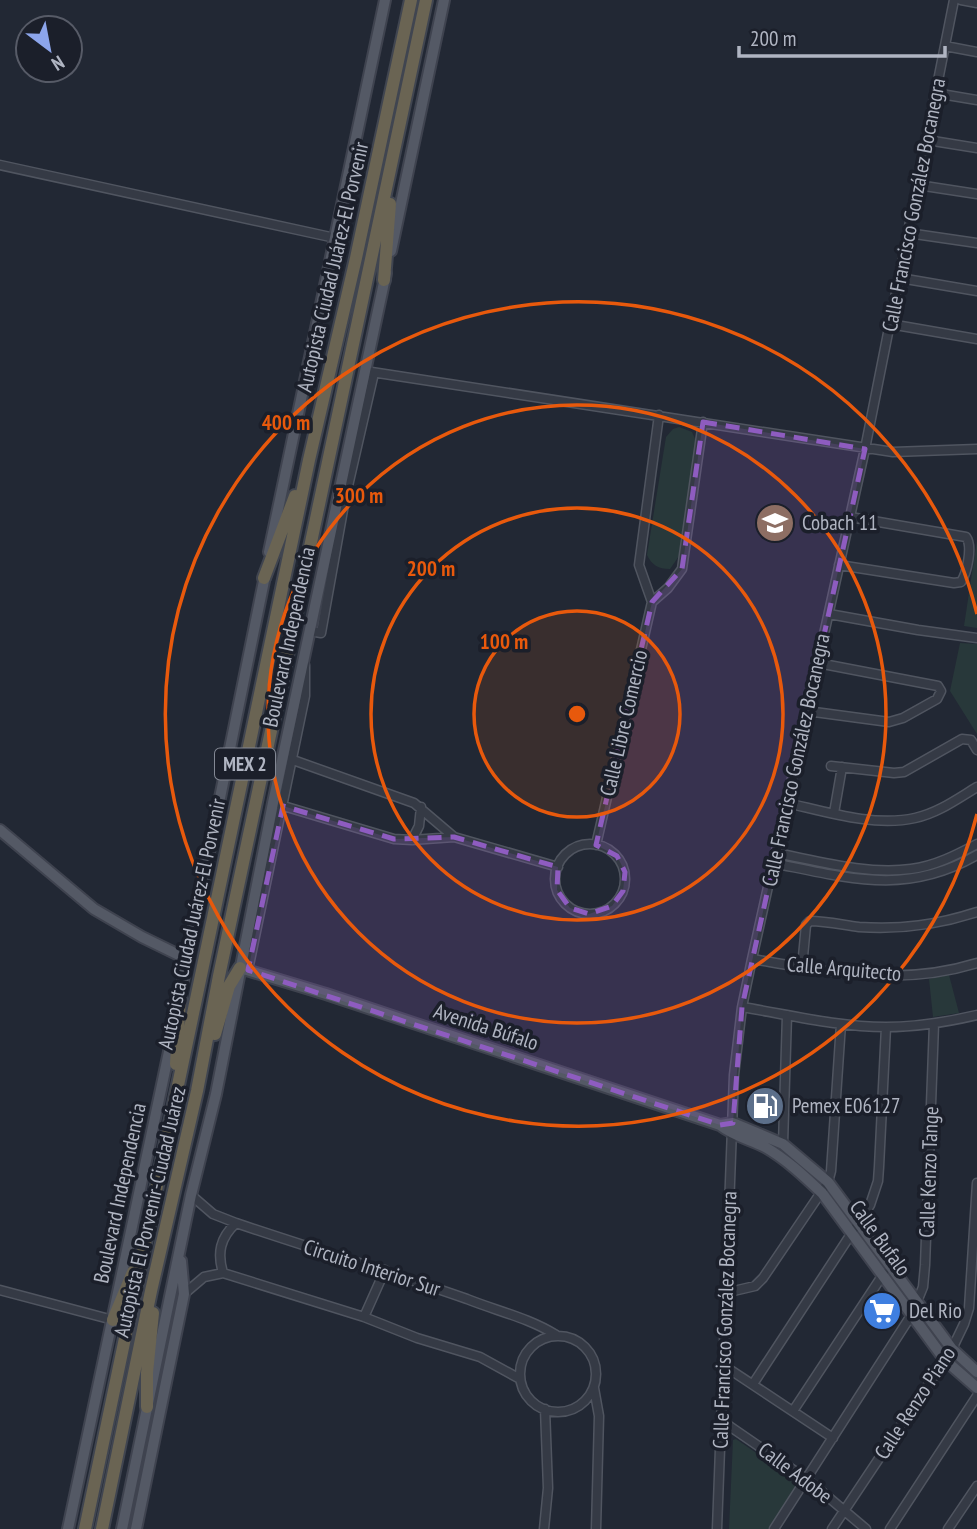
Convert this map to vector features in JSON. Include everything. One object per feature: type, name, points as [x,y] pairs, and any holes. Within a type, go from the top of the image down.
[{"type":"highway","name":"Autopista Ciudad Juárez-El Porvenir","points":[[85,1529],[309,460],[356,258],[411,0]]},
{"type":"highway","name":"Autopista El Porvenir-Ciudad Juárez","points":[[102,1529],[151,1292],[197,1091],[425,0]]},
{"type":"highway","points":[[384,281],[394,156]]},
{"type":"highway","points":[[264,578],[309,460]]},
{"type":"highway","points":[[197,1091],[229,986],[244,969]]},
{"type":"highway","points":[[174,1105],[180,998]]},
{"type":"highway","points":[[113,1320],[145,1243]]},
{"type":"highway","points":[[147,1407],[153,1311],[151,1292]]},
{"type":"main road","name":"Boulevard Independencia","points":[[68,1529],[385,0]]},
{"type":"main road","name":"Boulevard Independencia","points":[[122,1529],[191,1195],[244,969],[284,778],[304,658],[316,632],[346,477],[370,372],[384,281],[444,0]]},
{"type":"main road","points":[[0,830],[100,914],[187,959]]},
{"type":"main road","name":"Avenida Búfalo","points":[[244,969],[732,1128]]},
{"type":"main road","name":"Calle Bufalo","points":[[732,1128],[783,1144],[828,1182],[859,1222],[886,1270]]},
{"type":"main road","name":"Calle Bufalo","points":[[732,1128],[776,1154],[822,1193],[852,1234],[886,1270],[915,1309],[977,1372]]},
{"type":"main road","points":[[136,1529],[184,1294],[180,1251]]},
{"type":"main road","name":"Calle Bufalo","points":[[915,1309],[945,1360],[977,1388]]},
{"type":"main road","points":[[130,1529],[146,1483]]},
{"type":"street","name":"Calle Francisco González Bocanegra","points":[[718,1529],[734,1075],[742,1007],[865,449],[954,0]]},
{"type":"street","points":[[961,0],[977,3]]},
{"type":"street","points":[[945,47],[977,52]]},
{"type":"street","points":[[936,93],[977,100]]},
{"type":"street","points":[[927,140],[977,148]]},
{"type":"street","points":[[0,165],[335,238]]},
{"type":"street","points":[[918,185],[977,194]]},
{"type":"street","points":[[908,233],[977,243]]},
{"type":"street","points":[[900,278],[977,291]]},
{"type":"street","points":[[890,324],[977,339]]},
{"type":"street","points":[[370,372],[865,449],[902,453],[977,449]]},
{"type":"street","points":[[659,415],[639,565],[652,602],[682,569],[703,422]]},
{"type":"street","points":[[839,565],[961,582],[964,578],[969,545],[966,537],[850,517]]},
{"type":"street","name":"Calle Libre Comercio","points":[[596,845],[652,602]]},
{"type":"street","points":[[829,614],[977,638]]},
{"type":"street","points":[[284,778],[292,760],[305,696],[304,658]]},
{"type":"street","points":[[807,711],[889,722],[903,718],[937,699],[942,691],[938,686],[917,681],[818,663]]},
{"type":"street","points":[[831,766],[904,772],[962,740],[969,739],[977,750]]},
{"type":"street","points":[[292,760],[395,795],[421,807],[454,836]]},
{"type":"street","points":[[834,813],[842,767]]},
{"type":"street","points":[[787,803],[880,820],[915,818],[942,808],[977,787]]},
{"type":"street","points":[[278,805],[383,836],[412,840],[454,836],[558,867]]},
{"type":"street","points":[[412,840],[419,826],[421,807]]},
{"type":"street","points":[[776,853],[857,867],[909,869],[953,857],[977,844]]},
{"type":"street","points":[[596,845],[617,856],[625,872],[625,884],[621,896],[607,909],[589,914],[570,908],[562,900],[555,878],[564,857],[573,849],[596,845]]},
{"type":"street","points":[[773,863],[873,880],[909,881],[940,873],[977,855]]},
{"type":"street","points":[[909,869],[909,881]]},
{"type":"street","points":[[802,967],[806,925],[810,921],[889,928],[920,927],[944,923],[977,912]]},
{"type":"street","name":"Calle Arquitecto","points":[[752,959],[892,977],[929,974],[977,963]]},
{"type":"street","points":[[742,1007],[841,1024],[886,1027],[934,1024],[977,1015]]},
{"type":"street","points":[[783,1144],[787,1015]]},
{"type":"street","points":[[725,1293],[755,1286],[763,1278],[828,1182],[841,1024]]},
{"type":"street","name":"Calle Kenzo Tange","points":[[774,1529],[915,1309],[923,1287],[934,1024]]},
{"type":"street","points":[[753,1384],[870,1205],[878,1181],[886,1027]]},
{"type":"street","name":"Calle Renzo Piano","points":[[832,1529],[945,1360],[964,1324],[969,1308],[977,1183]]},
{"type":"street","name":"Circuito Interior Sur","points":[[191,1195],[213,1214],[236,1223],[385,1270],[539,1324],[556,1335]]},
{"type":"street","points":[[223,1273],[219,1249],[223,1238],[236,1223]]},
{"type":"street","points":[[364,1317],[385,1270]]},
{"type":"street","points":[[793,1411],[886,1270]]},
{"type":"street","points":[[184,1294],[204,1277],[223,1273],[480,1357],[520,1378]]},
{"type":"street","points":[[0,1290],[113,1320]]},
{"type":"street","points":[[594,1388],[576,1407],[566,1411],[545,1409],[528,1397],[520,1378],[520,1368],[528,1349],[546,1337],[556,1335],[573,1339],[592,1357],[599,1416],[596,1529]]},
{"type":"street","points":[[723,1365],[833,1438]]},
{"type":"street","points":[[890,1529],[977,1396]]},
{"type":"street","points":[[544,1529],[548,1488],[545,1409]]},
{"type":"street","name":"Calle Adobe","points":[[722,1421],[807,1480],[866,1529]]},
{"type":"street","points":[[947,1529],[977,1486]]},
{"type":"highlighted area","points":[[703,422],[865,449],[742,1007],[733,1123],[720,1125],[248,970],[283,806],[394,839],[454,837],[558,867],[557,890],[570,908],[589,914],[612,906],[623,891],[625,872],[617,856],[596,845],[652,602],[682,569]]},
{"type":"shaded area","points":[[679,427],[692,432],[696,441],[679,556],[670,569],[666,569],[656,566],[647,555],[666,437]]},
{"type":"shaded area","points":[[977,540],[977,628],[964,626]]},
{"type":"shaded area","points":[[960,643],[977,644],[977,734],[950,691]]},
{"type":"shaded area","points":[[949,975],[959,1013],[933,1017],[929,979]]},
{"type":"shaded area","points":[[736,1439],[797,1481],[769,1529],[729,1529],[733,1440]]},
{"type":"place","name":"Cobach 11","points":[[775,523]]},
{"type":"place","name":"Pemex E06127","points":[[765,1106]]},
{"type":"place","name":"Del Rio","points":[[882,1311]]}]
